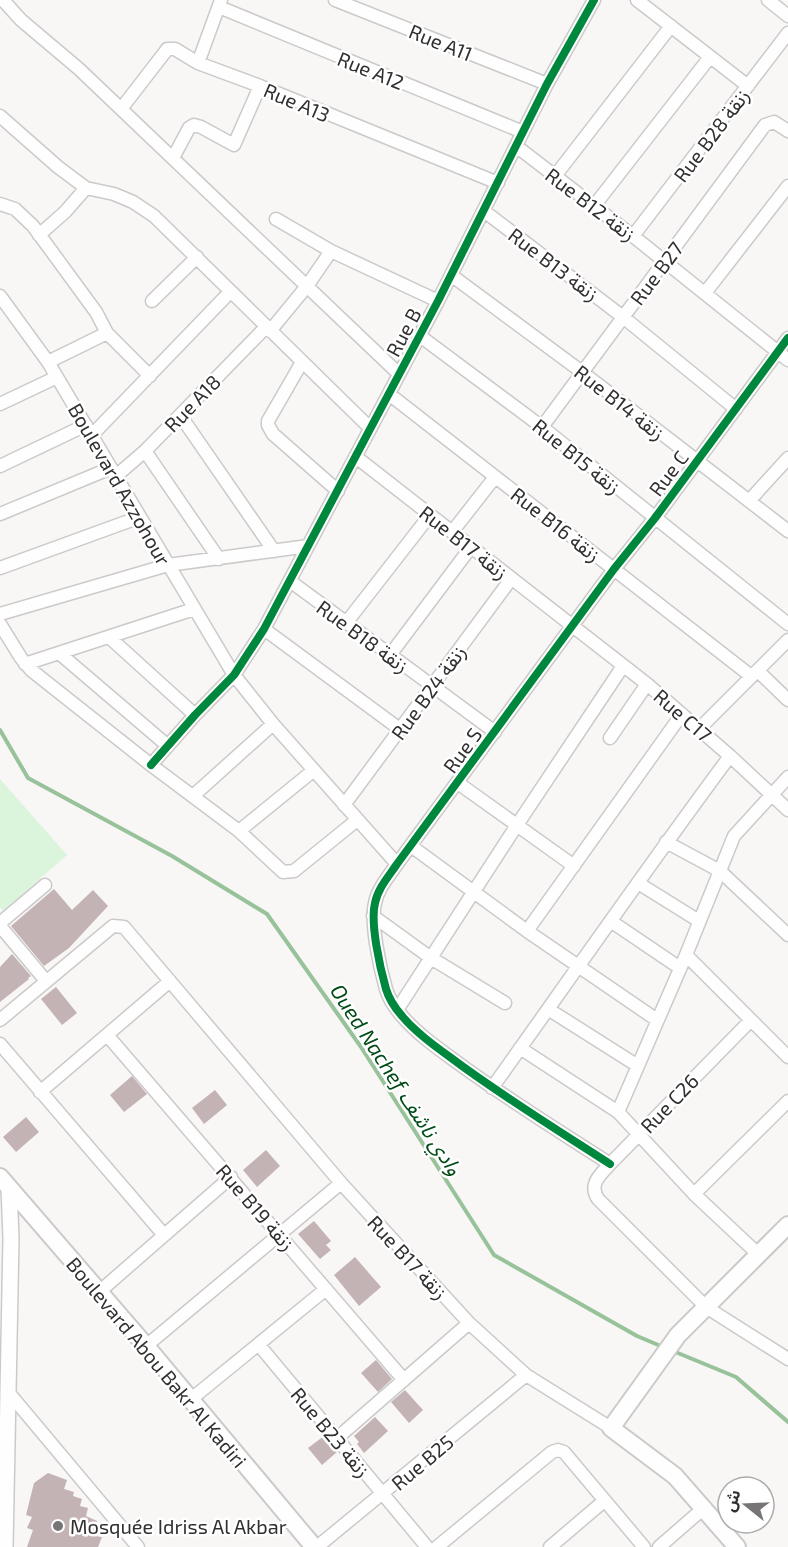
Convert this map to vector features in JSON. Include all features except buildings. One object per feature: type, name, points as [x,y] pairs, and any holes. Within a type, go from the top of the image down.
[{"type":"main road","name":"Boulevard Abou Bakr Al Kadiri","points":[[5,1182],[147,1346],[315,1547]]},
{"type":"main road","points":[[611,1428],[678,1335],[788,1225]]},
{"type":"main road","name":"Rue B17 زنقة","points":[[611,1428],[675,1476],[705,1507],[737,1547]]},
{"type":"street","points":[[3,0],[21,20],[79,69],[399,374]]},
{"type":"street","name":"Rue A11","points":[[335,0],[547,84]]},
{"type":"street","name":"Rue B","points":[[151,765],[234,675],[264,629],[420,336],[547,84],[594,0]]},
{"type":"street","points":[[637,0],[748,87]]},
{"type":"street","points":[[768,0],[788,16]]},
{"type":"street","points":[[198,63],[220,3]]},
{"type":"street","name":"Rue A12","points":[[220,3],[523,132]]},
{"type":"street","points":[[555,176],[671,26]]},
{"type":"street","name":"Rue B28 زنقة","points":[[633,236],[788,33]]},
{"type":"street","name":"Rue A13","points":[[121,109],[167,49],[175,50],[198,63],[498,183]]},
{"type":"street","points":[[594,206],[710,57]]},
{"type":"street","points":[[173,158],[189,128],[194,125],[234,145],[260,86]]},
{"type":"street","points":[[0,116],[58,167],[86,188],[114,194],[144,208],[168,228],[230,292],[370,428]]},
{"type":"street","name":"Rue B27","points":[[542,427],[765,125],[771,122],[788,131]]},
{"type":"street","name":"Rue B12 زنقة","points":[[516,146],[783,356]]},
{"type":"street","points":[[705,293],[788,186]]},
{"type":"street","points":[[39,235],[65,212],[86,188]]},
{"type":"street","points":[[0,204],[15,209],[21,214],[96,312],[107,333],[150,376]]},
{"type":"street","name":"Rue B13 زنقة","points":[[484,211],[623,317],[736,408]]},
{"type":"street","points":[[276,219],[331,251],[438,301]]},
{"type":"street","name":"Rue A18","points":[[0,514],[113,472],[145,451],[268,329],[307,286],[331,251]]},
{"type":"street","points":[[152,301],[197,257]]},
{"type":"street","name":"Rue B14 زنقة","points":[[451,275],[582,372],[788,531]]},
{"type":"street","points":[[0,466],[89,430],[150,376],[230,292]]},
{"type":"street","name":"Boulevard Azzohour","points":[[2,302],[48,362],[234,675],[273,724],[397,864]]},
{"type":"street","points":[[48,362],[107,333]]},
{"type":"street","name":"Rue B15 زنقة","points":[[420,336],[542,427],[788,624]]},
{"type":"street","name":"Rue C","points":[[573,625],[736,408],[783,356],[788,338]]},
{"type":"street","points":[[302,362],[268,421],[268,425],[273,434],[338,491]]},
{"type":"street","points":[[0,404],[57,377]]},
{"type":"street","name":"Rue B16 زنقة","points":[[389,394],[614,569],[788,700]]},
{"type":"street","points":[[180,415],[274,551]]},
{"type":"street","points":[[145,451],[219,559]]},
{"type":"street","name":"Rue B17 زنقة","points":[[356,457],[573,625]]},
{"type":"street","points":[[749,501],[788,458]]},
{"type":"street","points":[[452,532],[495,477]]},
{"type":"street","points":[[346,623],[430,515]]},
{"type":"street","points":[[0,568],[140,518]]},
{"type":"street","points":[[0,614],[168,565],[308,546]]},
{"type":"street","points":[[390,655],[471,547]]},
{"type":"street","name":"Rue B24 زنقة","points":[[344,805],[512,579]]},
{"type":"street","name":"Rue B18 زنقة","points":[[290,581],[495,732]]},
{"type":"street","points":[[25,664],[194,609]]},
{"type":"street","points":[[0,624],[25,664],[151,765],[240,831],[283,872],[294,871],[357,820]]},
{"type":"street","name":"Rue C17","points":[[573,625],[682,714],[788,810]]},
{"type":"street","name":"Rue S","points":[[373,916],[377,895],[397,864],[573,625]]},
{"type":"street","points":[[264,629],[401,730]]},
{"type":"street","points":[[109,637],[195,715]]},
{"type":"street","points":[[699,729],[788,640]]},
{"type":"street","points":[[59,653],[168,746]]},
{"type":"street","points":[[397,1010],[623,666]]},
{"type":"street","points":[[610,738],[647,684]]},
{"type":"street","points":[[527,931],[682,714]]},
{"type":"street","points":[[194,795],[273,724]]},
{"type":"street","points":[[492,1088],[612,922],[666,842],[730,756]]},
{"type":"street","points":[[240,831],[314,770]]},
{"type":"street","points":[[618,1112],[687,955],[734,836],[788,777]]},
{"type":"street","points":[[458,783],[574,866]]},
{"type":"street","points":[[666,842],[720,872],[788,935]]},
{"type":"street","points":[[411,846],[527,931],[657,1020]]},
{"type":"street","points":[[638,883],[699,921]]},
{"type":"street","points":[[0,1020],[46,981],[0,924],[45,885]]},
{"type":"street","points":[[373,916],[430,958],[505,1003]]},
{"type":"street","points":[[373,916],[386,988],[397,1010],[411,1025],[492,1088],[610,1164]]},
{"type":"street","points":[[612,922],[680,968]]},
{"type":"street","name":"Rue B17 زنقة","points":[[46,981],[113,926],[124,927],[341,1183],[469,1323],[526,1375],[611,1428]]},
{"type":"street","points":[[687,955],[788,1057]]},
{"type":"street","points":[[40,1092],[170,981]]},
{"type":"street","points":[[548,1009],[638,1066]]},
{"type":"street","name":"Rue C26","points":[[706,1307],[598,1199],[594,1191],[597,1179],[610,1164],[751,1020]]},
{"type":"street","name":"Rue B19 زنقة","points":[[107,1035],[404,1380]]},
{"type":"street","points":[[0,1044],[164,1235]]},
{"type":"street","points":[[520,1048],[618,1112],[694,1194],[758,1254]]},
{"type":"street","points":[[694,1194],[788,1101]]},
{"type":"street","points":[[99,1292],[231,1177]]},
{"type":"street","points":[[5,1182],[11,1238],[5,1328],[9,1393],[5,1547]]},
{"type":"street","points":[[147,1346],[341,1183]]},
{"type":"street","points":[[190,1400],[326,1289]]},
{"type":"street","points":[[706,1307],[788,1359]]},
{"type":"street","points":[[336,1439],[469,1323]]},
{"type":"street","name":"Rue B23 زنقة","points":[[258,1345],[427,1547]]},
{"type":"street","name":"Rue B25","points":[[315,1547],[382,1495],[526,1375]]},
{"type":"street","points":[[9,1393],[135,1546]]},
{"type":"street","points":[[437,1547],[552,1452],[558,1450],[564,1452],[644,1547]]},
{"type":"street","points":[[550,1547],[604,1501]]},
{"type":"street","points":[[659,1547],[705,1507]]},
{"type":"green space","points":[[0,779],[67,855],[3,911],[0,907]]},
{"type":"waterway","name":"Oued Nachef وادي ناشف","points":[[0,730],[28,778],[172,856],[267,914],[361,1047],[494,1255],[637,1336],[663,1347]]},
{"type":"waterway","name":"Oued Nachef وادي ناشف","points":[[673,1351],[736,1377],[788,1422]]},
{"type":"cycle path","points":[[151,765],[234,675],[264,629],[438,301],[547,84],[594,0]]},
{"type":"cycle path","points":[[610,1164],[477,1076],[428,1041],[408,1023],[395,1007],[386,989],[375,933],[376,898],[397,864],[614,569],[655,518],[788,338]]},
{"type":"place","name":"Mosquée Idriss Al Akbar","points":[[58,1526]]}]
